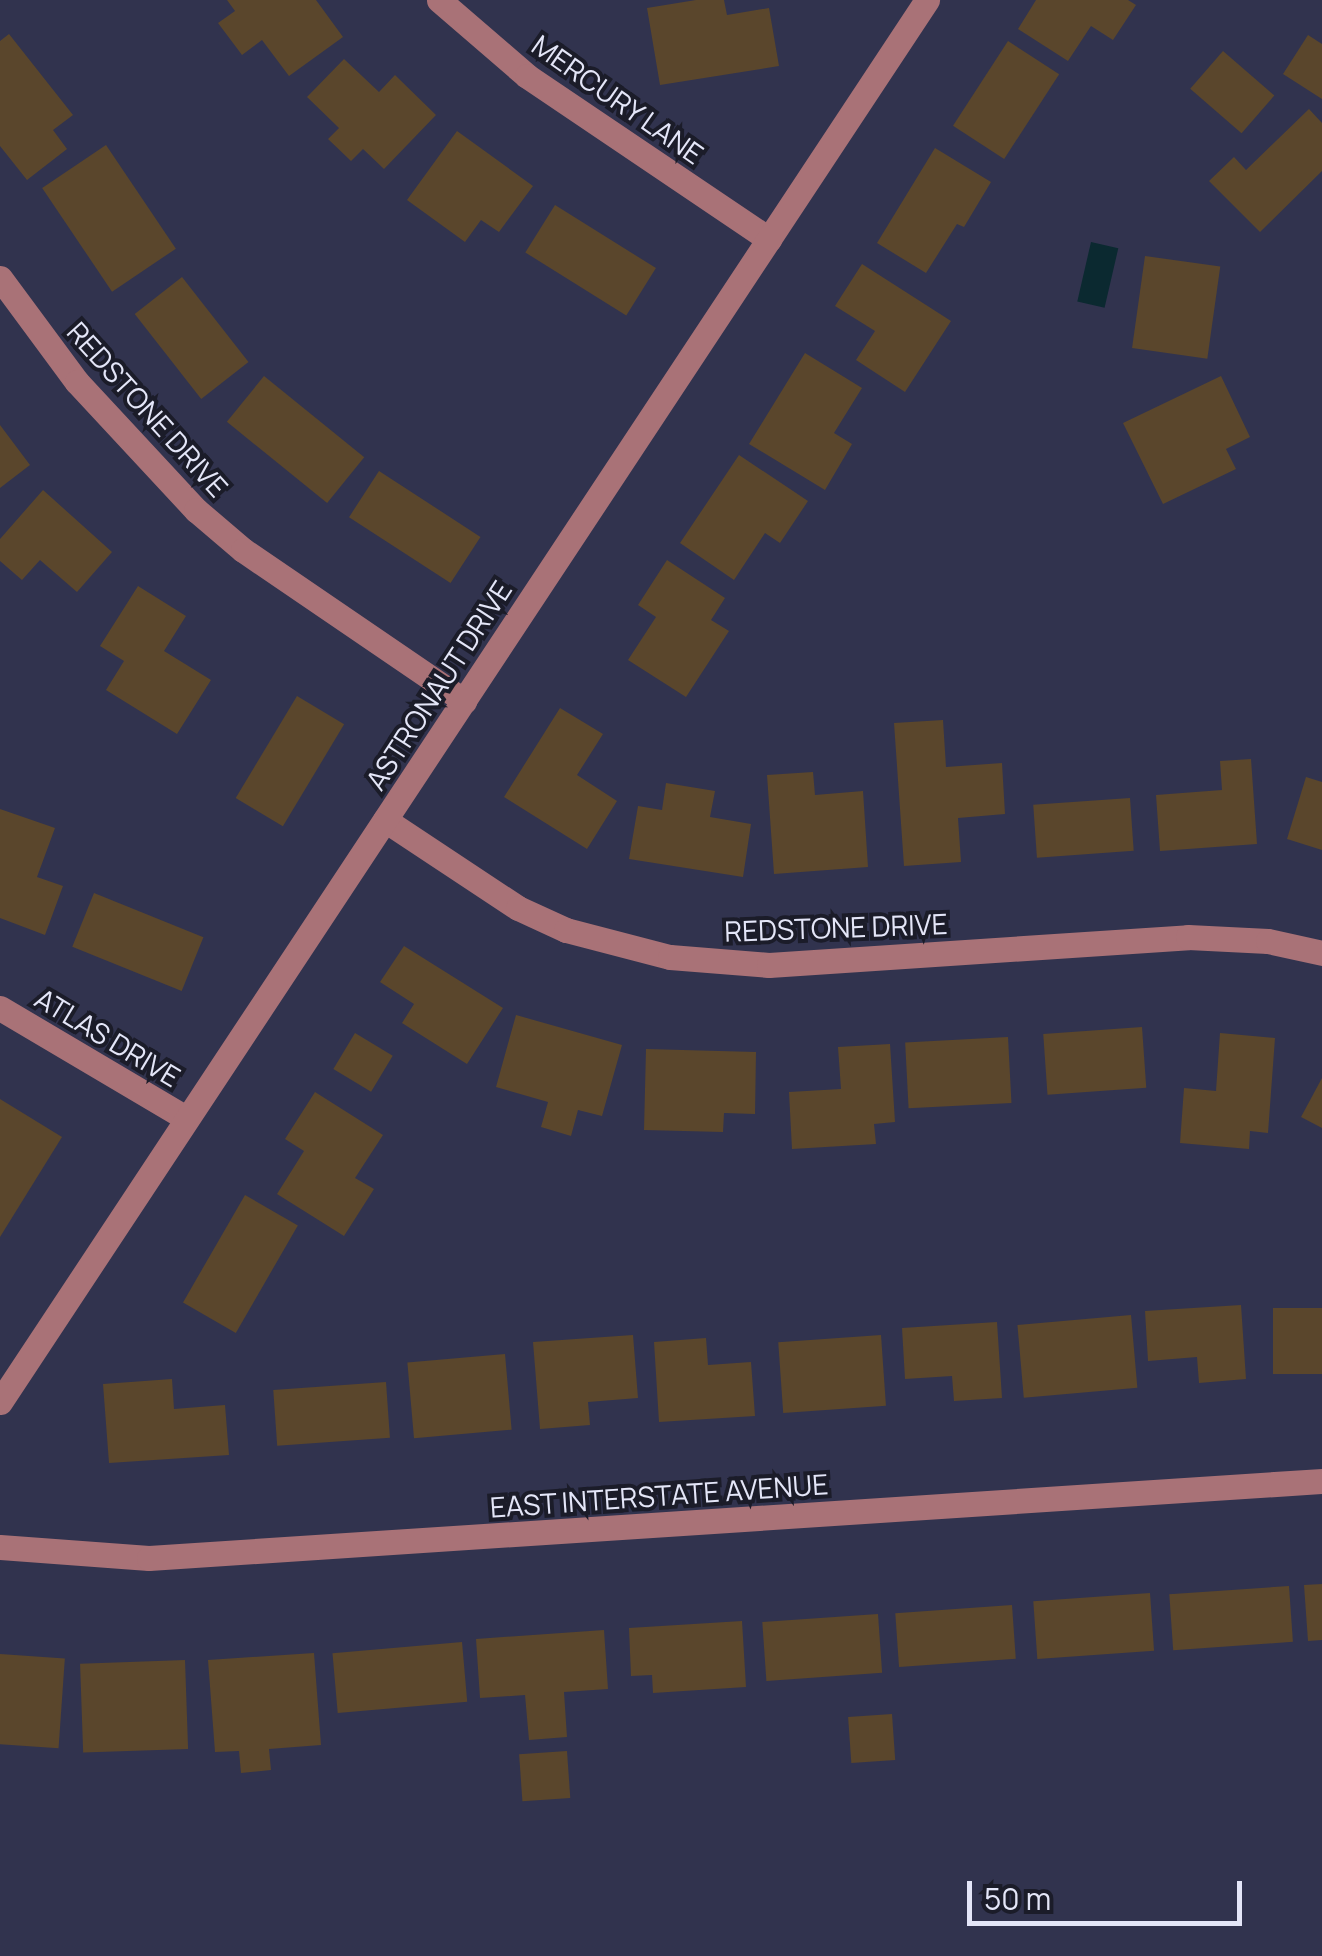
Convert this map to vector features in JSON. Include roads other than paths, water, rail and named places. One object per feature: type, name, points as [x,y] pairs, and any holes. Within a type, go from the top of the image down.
[{"type":"street","name":"MERCURY LANE","points":[[439,0],[527,76],[769,238]]},
{"type":"street","name":"ASTRONAUT DRIVE","points":[[0,1402],[927,0]]},
{"type":"street","name":"REDSTONE DRIVE","points":[[0,278],[78,382],[196,510],[243,550],[464,701]]},
{"type":"street","name":"REDSTONE DRIVE","points":[[385,820],[518,908],[566,930],[670,957],[769,965],[1188,937],[1268,941],[1322,953]]},
{"type":"street","name":"ATLAS DRIVE","points":[[0,1008],[186,1118]]},
{"type":"street","name":"EAST INTERSTATE AVENUE","points":[[0,1547],[149,1558],[1322,1480]]}]
